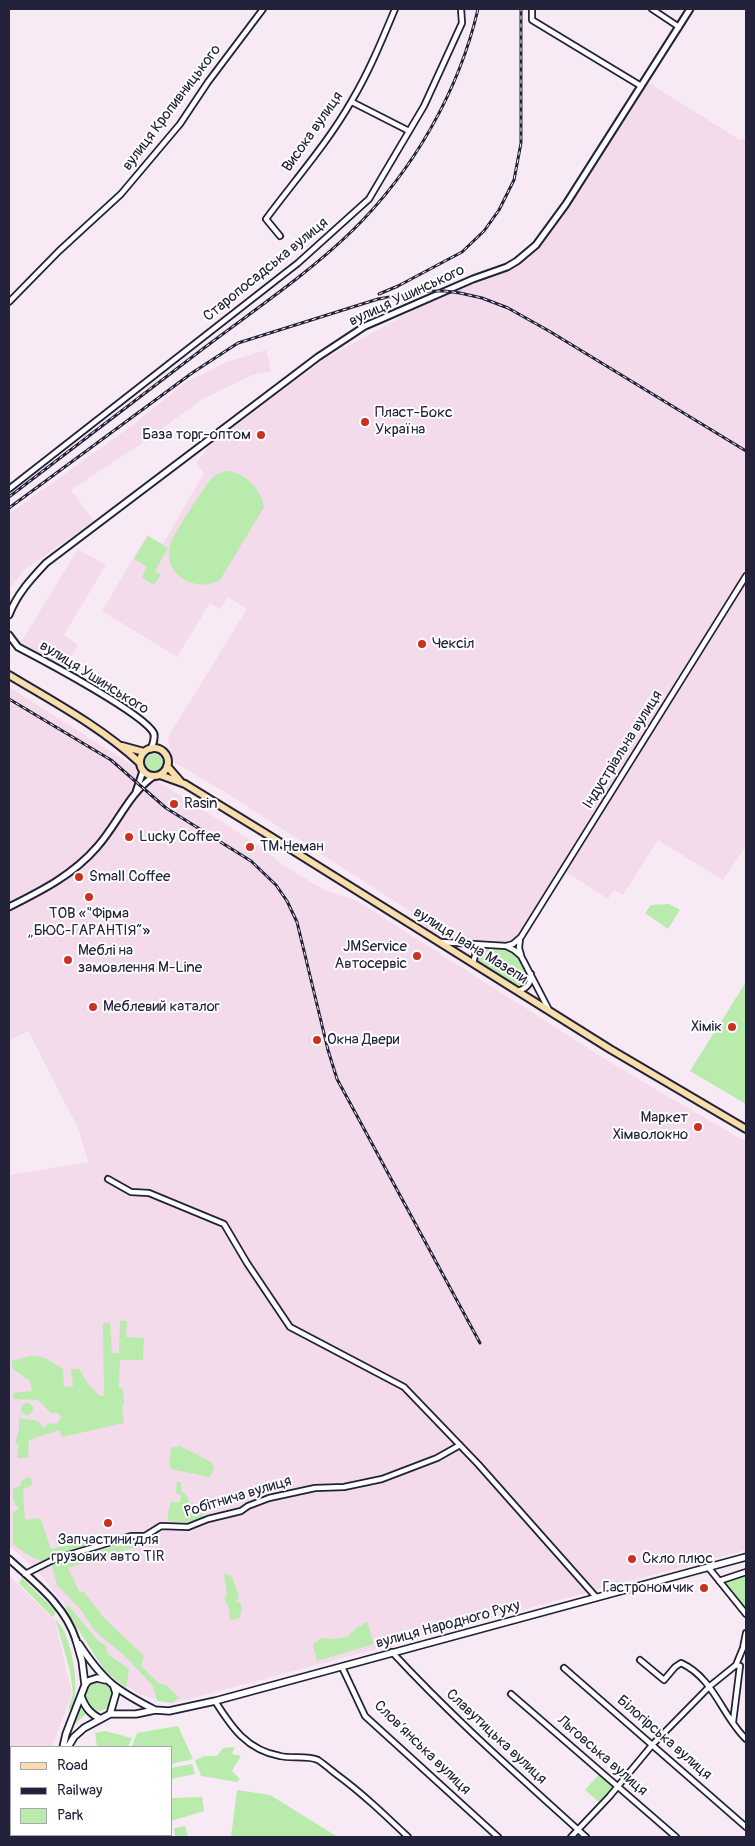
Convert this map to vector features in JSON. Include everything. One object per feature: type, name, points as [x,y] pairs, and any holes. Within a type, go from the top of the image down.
[{"type":"main road","name":"вулиця Івана Мазепи","points":[[9,675],[89,723],[121,745],[140,762],[143,771],[148,775],[157,775],[181,782],[439,941],[550,1012],[676,1089],[746,1129]]},
{"type":"main road","name":"вулиця Івана Мазепи","points":[[121,745],[158,750],[167,758],[167,766],[181,782]]},
{"type":"main road","points":[[140,762],[141,756],[148,750]]},
{"type":"main road","points":[[157,775],[167,766]]},
{"type":"main road","name":"вулиця Народного Руху","points":[[110,1714],[136,1714],[155,1710],[179,1710],[342,1668],[392,1652],[746,1557]]},
{"type":"main road","points":[[76,1640],[105,1680],[155,1710]]},
{"type":"main road","points":[[76,1640],[82,1661],[85,1685]]},
{"type":"main road","points":[[63,1746],[85,1685],[88,1681],[97,1678],[105,1680]]},
{"type":"main road","points":[[69,1746],[74,1737],[84,1728],[110,1714],[116,1694],[113,1686]]},
{"type":"main road","points":[[81,1696],[89,1711],[101,1719]]},
{"type":"street","name":"вулиця Кропивницького","points":[[9,302],[59,251],[121,194],[180,124],[208,82],[263,9]]},
{"type":"street","name":"Висока вулиця","points":[[280,236],[266,219],[334,130],[352,102],[374,58],[395,9]]},
{"type":"street","name":"Старопосадська вулиця","points":[[9,489],[298,263],[369,199],[424,106],[462,23],[461,9]]},
{"type":"street","points":[[532,9],[532,20],[641,86]]},
{"type":"street","points":[[652,9],[678,26]]},
{"type":"street","name":"вулиця Ушинського","points":[[9,615],[14,602],[23,588],[46,564],[318,357],[365,326],[473,279],[507,267],[529,253],[546,234],[690,9]]},
{"type":"street","points":[[352,102],[409,131]]},
{"type":"street","name":"Індустріальна вулиця","points":[[506,946],[513,944],[521,937],[746,576]]},
{"type":"street","name":"вулиця Ушинського","points":[[9,635],[18,647],[101,694],[149,727],[154,736],[154,744],[148,750]]},
{"type":"street","points":[[9,907],[52,885],[81,864],[110,831],[135,794],[143,771]]},
{"type":"street","points":[[135,794],[157,775]]},
{"type":"street","points":[[521,937],[521,956]]},
{"type":"street","points":[[439,941],[483,946],[506,946],[514,950],[521,956],[531,973],[550,1012]]},
{"type":"street","points":[[473,963],[476,952],[483,946]]},
{"type":"street","points":[[518,991],[526,988],[529,984],[531,973]]},
{"type":"street","points":[[108,1179],[131,1192],[149,1193],[224,1224],[247,1263],[290,1327],[404,1387],[460,1445],[596,1597]]},
{"type":"street","name":"Робітнича вулиця","points":[[25,1574],[55,1559],[131,1536],[145,1536],[161,1526],[188,1527],[208,1519],[242,1511],[248,1506],[269,1498],[315,1488],[344,1487],[382,1478],[437,1458],[460,1445]]},
{"type":"street","points":[[9,1559],[59,1606],[72,1628],[76,1640]]},
{"type":"street","points":[[708,1567],[746,1614]]},
{"type":"street","points":[[719,1581],[746,1572]]},
{"type":"street","points":[[571,1837],[618,1786],[653,1744],[710,1686],[736,1665],[744,1648],[746,1633]]},
{"type":"street","name":"Славутицька вулиця","points":[[392,1652],[458,1720],[586,1837]]},
{"type":"street","points":[[640,1660],[664,1680],[681,1663],[688,1666],[710,1686],[746,1739]]},
{"type":"street","points":[[733,1722],[740,1666],[736,1665]]},
{"type":"street","name":"Словʼянська вулиця","points":[[342,1668],[365,1716],[498,1837]]},
{"type":"street","name":"Білогірська вулиця","points":[[564,1668],[746,1827]]},
{"type":"street","name":"Льговська вулиця","points":[[511,1694],[676,1837]]},
{"type":"street","points":[[215,1701],[230,1724],[249,1744],[268,1753],[280,1756],[317,1760],[346,1781],[408,1837]]},
{"type":"shaded area","points":[[644,80],[740,140],[746,139],[746,851],[743,850],[723,880],[658,840],[623,895],[614,890],[608,899],[563,870],[521,937],[511,943],[445,939],[422,925],[413,913],[223,791],[172,761],[168,737],[247,609],[228,597],[220,609],[210,603],[177,657],[102,611],[147,535],[163,544],[204,473],[196,464],[211,443],[326,358],[427,303],[445,291],[507,267],[536,245]]},
{"type":"shaded area","points":[[266,350],[271,371],[250,376],[201,400],[148,439],[71,490],[94,521],[24,570],[12,586],[9,587],[9,514],[130,427],[186,382],[227,362]]},
{"type":"shaded area","points":[[78,549],[106,565],[64,635],[78,645],[63,671],[18,647]]},
{"type":"shaded area","points":[[9,687],[249,839],[285,866],[324,890],[356,900],[616,1066],[746,1142],[746,1550],[174,1703],[140,1695],[113,1677],[95,1645],[43,1577],[9,1545],[9,1175],[88,1162],[79,1130],[28,1031],[9,1041]]},
{"type":"shaded area","points":[[9,1575],[55,1621],[72,1694],[52,1746],[10,1746],[10,1836],[18,1836],[9,1837]]},
{"type":"green space","points":[[227,471],[234,472],[252,483],[260,494],[264,507],[220,580],[211,584],[192,583],[183,579],[171,566],[169,557],[170,546],[182,522],[209,481],[216,475]]},
{"type":"green space","points":[[148,536],[168,548],[155,571],[161,575],[154,585],[142,577],[147,567],[134,559]]},
{"type":"green space","points":[[154,754],[160,757],[163,763],[160,769],[154,772],[148,769],[145,763],[148,757]]},
{"type":"green space","points":[[669,904],[680,910],[668,929],[645,913],[651,905]]},
{"type":"green space","points":[[485,949],[508,950],[518,955],[524,963],[528,977],[524,986],[520,987],[478,961],[478,955]]},
{"type":"green space","name":"Хімік","points":[[746,982],[746,1104],[690,1071]]},
{"type":"green space","points":[[120,1321],[127,1321],[126,1337],[144,1338],[143,1360],[120,1360],[119,1388],[123,1389],[124,1423],[62,1437],[59,1430],[29,1440],[28,1458],[17,1458],[19,1444],[15,1443],[19,1430],[19,1418],[38,1421],[44,1428],[48,1424],[58,1423],[61,1417],[58,1413],[51,1413],[38,1400],[13,1399],[14,1393],[32,1391],[30,1381],[12,1368],[12,1361],[34,1356],[49,1360],[63,1369],[64,1387],[73,1386],[71,1369],[79,1369],[88,1384],[100,1396],[104,1396],[103,1323],[110,1322],[112,1353],[119,1353]]},
{"type":"green space","points":[[27,1403],[33,1409],[27,1415],[21,1409]]},
{"type":"green space","points":[[180,1446],[211,1462],[214,1469],[209,1477],[171,1469],[169,1465],[171,1448]]},
{"type":"green space","points":[[30,1477],[33,1484],[23,1490],[25,1520],[40,1518],[51,1549],[97,1539],[99,1544],[41,1561],[28,1555],[13,1544],[13,1512],[20,1508],[16,1506],[13,1499],[13,1489],[20,1486],[22,1480]]},
{"type":"green space","points":[[177,1482],[181,1482],[181,1490],[188,1498],[189,1503],[202,1504],[203,1519],[185,1523],[168,1521],[171,1502],[180,1502],[181,1496],[176,1493]]},
{"type":"green space","points":[[138,1540],[141,1544],[135,1547],[68,1568],[79,1591],[84,1592],[104,1618],[144,1656],[141,1666],[158,1683],[166,1685],[179,1697],[172,1703],[157,1701],[153,1686],[126,1657],[95,1631],[81,1610],[57,1585],[52,1565]]},
{"type":"green space","points":[[224,1574],[231,1575],[239,1595],[236,1602],[240,1603],[242,1607],[240,1618],[230,1620],[228,1605],[224,1599],[227,1594]]},
{"type":"green space","points":[[746,1575],[746,1609],[723,1582]]},
{"type":"green space","points":[[22,1578],[56,1611],[53,1618],[19,1583]]},
{"type":"green space","points":[[68,1605],[98,1641],[105,1645],[108,1654],[129,1669],[126,1688],[105,1671],[65,1609]]},
{"type":"green space","points":[[55,1618],[63,1629],[73,1659],[75,1691],[72,1709],[68,1710],[73,1694],[70,1671]]},
{"type":"green space","points":[[367,1622],[374,1644],[317,1661],[313,1644],[321,1638],[335,1639],[347,1637],[356,1628]]},
{"type":"green space","points":[[98,1683],[108,1687],[112,1697],[108,1707],[98,1711],[88,1707],[84,1697],[88,1687]]},
{"type":"green space","points":[[79,1707],[86,1714],[72,1727]]},
{"type":"green space","points":[[178,1726],[193,1759],[172,1764],[172,1746],[132,1746],[137,1733]]},
{"type":"green space","points":[[105,1731],[132,1738],[128,1746],[97,1746],[95,1733]]},
{"type":"green space","points":[[235,1747],[232,1754],[241,1756],[232,1771],[240,1779],[237,1782],[201,1776],[195,1760],[205,1756],[217,1756],[223,1748]]},
{"type":"green space","points":[[192,1764],[195,1774],[172,1779],[172,1768]]},
{"type":"green space","points":[[600,1773],[612,1784],[611,1789],[599,1802],[585,1790]]},
{"type":"green space","points":[[237,1790],[270,1795],[338,1837],[231,1837]]},
{"type":"green space","points":[[202,1797],[204,1811],[172,1821],[172,1798]]},
{"type":"green space","points":[[185,1826],[188,1837],[175,1837],[174,1828]]},
{"type":"green space","points":[[40,1836],[84,1836],[84,1837]]},
{"type":"railway","points":[[9,497],[299,277],[353,230],[395,182],[431,128],[459,70],[470,40],[478,9]]},
{"type":"railway","points":[[379,294],[462,252],[484,231],[499,210],[514,180],[521,143],[521,9]]},
{"type":"railway","points":[[9,508],[192,373],[238,343],[378,299],[426,291],[460,293],[482,298],[508,308],[746,451]]},
{"type":"railway","points":[[9,699],[111,760],[166,808],[251,861],[276,885],[287,901],[297,922],[328,1050],[337,1079],[480,1343]]},
{"type":"place","name":"Пласт-Бокс Україна","points":[[365,422]]},
{"type":"place","name":"База торг-оптом","points":[[261,435]]},
{"type":"place","name":"Чексіл","points":[[422,644]]},
{"type":"place","name":"Rasin","points":[[174,804]]},
{"type":"place","name":"Lucky Coffee","points":[[129,837]]},
{"type":"place","name":"ТМ Неман","points":[[250,847]]},
{"type":"place","name":"Small Coffee","points":[[79,877]]},
{"type":"place","name":"ТОВ «\"Фірма „БЮС-ГАРАНТІЯ“»","points":[[89,897]]},
{"type":"place","name":"JMService Автосервіс","points":[[417,956]]},
{"type":"place","name":"Меблі на замовлення M-Line","points":[[68,960]]},
{"type":"place","name":"Меблевий каталог","points":[[93,1007]]},
{"type":"place","name":"Хімік","points":[[732,1027]]},
{"type":"place","name":"Окна Двери","points":[[317,1040]]},
{"type":"place","name":"Маркет Хімволокно","points":[[698,1127]]},
{"type":"place","name":"Запчастини для грузових авто TIR","points":[[108,1523]]},
{"type":"place","name":"Скло плюс","points":[[632,1559]]},
{"type":"place","name":"Гастрономчик","points":[[704,1588]]}]
